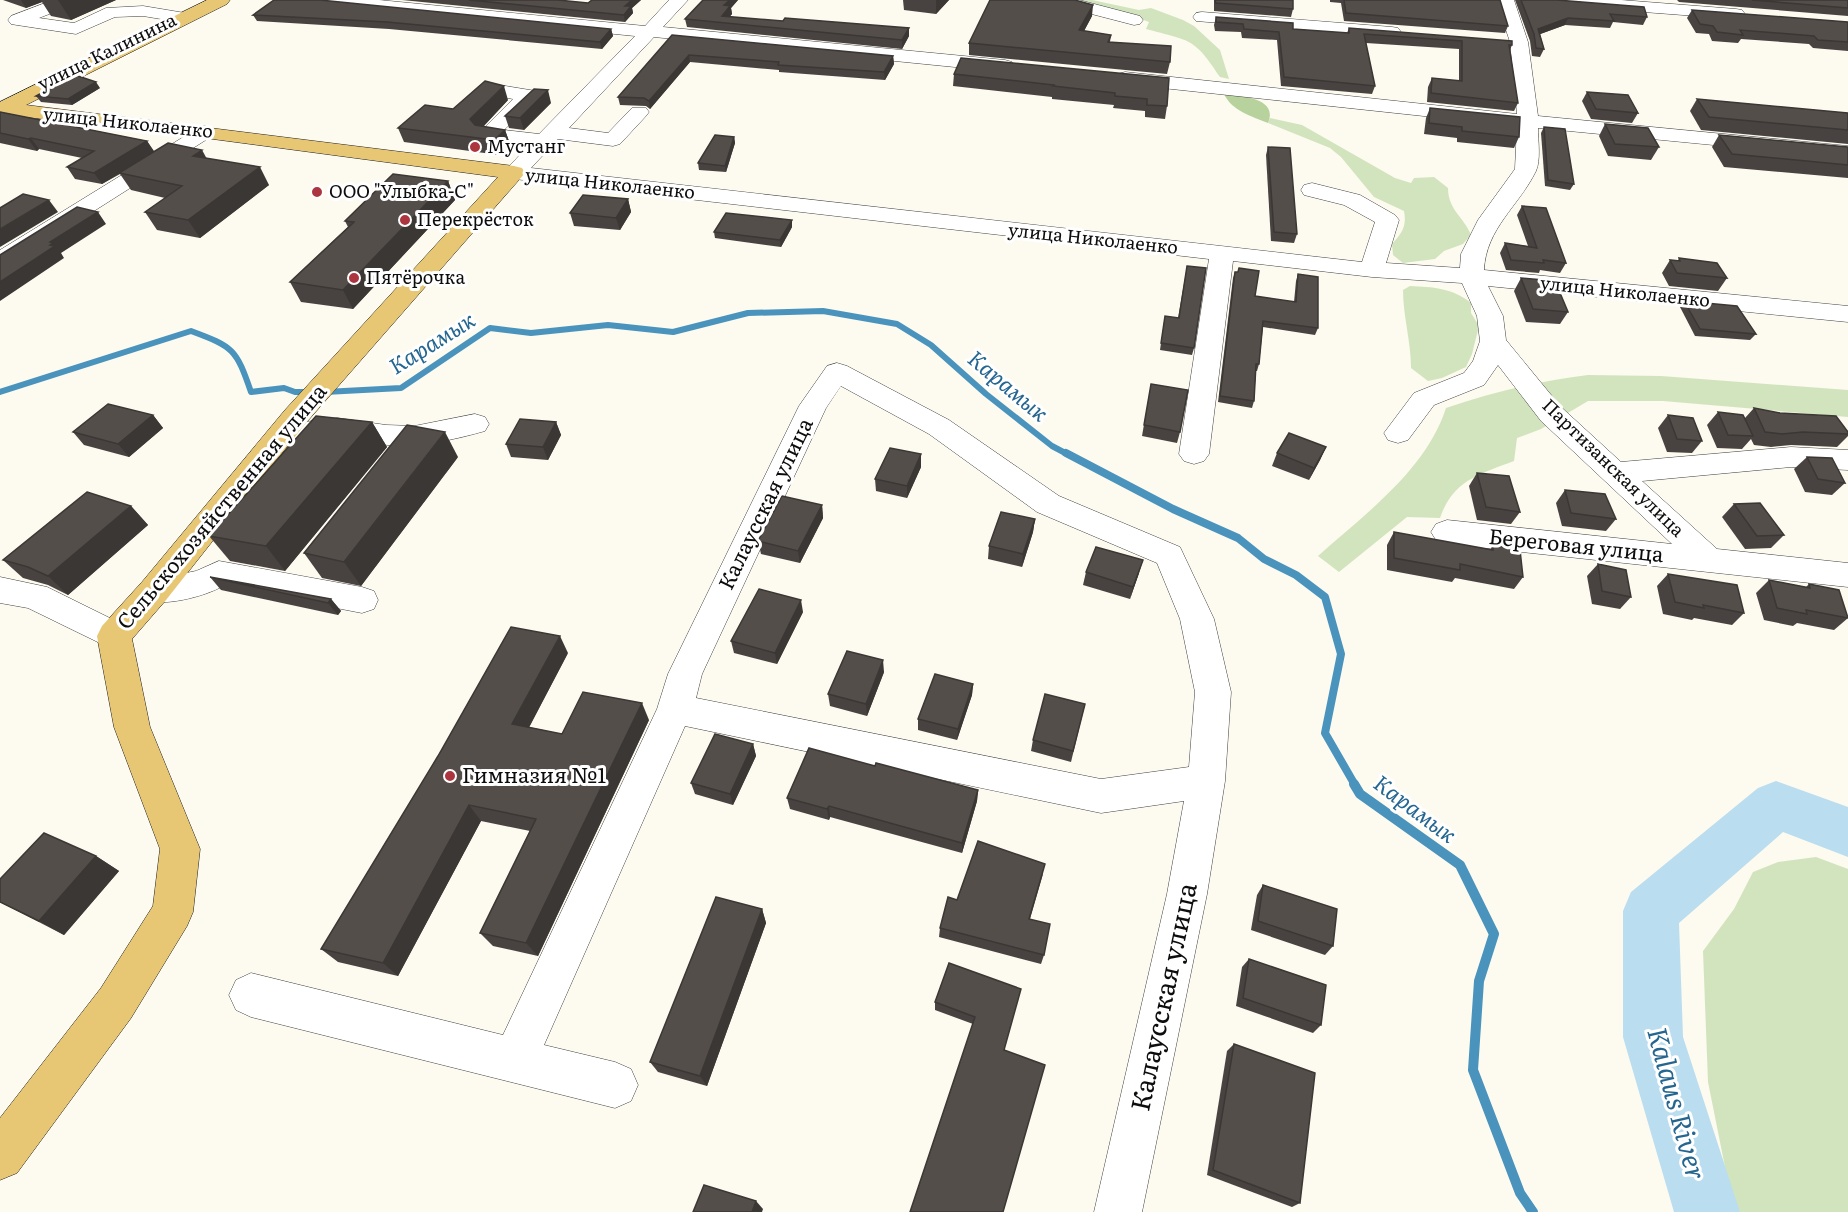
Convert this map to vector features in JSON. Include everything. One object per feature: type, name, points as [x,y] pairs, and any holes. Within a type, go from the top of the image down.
[{"type":"main road","name":"улица Калинина","points":[[5,106],[214,0]]},
{"type":"main road","points":[[5,106],[221,0]]},
{"type":"main road","name":"улица Николаенко","points":[[5,106],[514,173]]},
{"type":"main road","name":"Сельскохозяйственная улица","points":[[0,1156],[116,1003],[173,912],[180,849],[153,774],[132,727],[114,636],[154,591],[289,425],[514,173]]},
{"type":"street","points":[[69,0],[17,20],[76,29],[112,12],[143,10],[179,17]]},
{"type":"street","points":[[326,0],[1024,68]]},
{"type":"street","name":"Сельскохозяйственная улица","points":[[514,173],[679,0]]},
{"type":"street","points":[[1059,0],[1134,20]]},
{"type":"street","points":[[1472,277],[1473,254],[1490,220],[1526,169],[1528,121],[1507,41],[1506,0]]},
{"type":"street","points":[[1551,0],[1753,16]]},
{"type":"street","points":[[1202,17],[1414,33]]},
{"type":"street","points":[[1106,76],[1848,152]]},
{"type":"street","points":[[499,91],[529,95],[488,134],[613,140],[639,112]]},
{"type":"street","points":[[0,260],[205,132]]},
{"type":"street","name":"улица Николаенко","points":[[514,173],[1372,270],[1472,277],[1848,314]]},
{"type":"street","points":[[1312,190],[1346,196],[1371,207],[1387,220],[1372,270]]},
{"type":"street","points":[[1194,454],[1222,253]]},
{"type":"street","name":"Партизанская улица","points":[[1472,277],[1490,316],[1493,341],[1551,414],[1710,561]]},
{"type":"street","points":[[1398,434],[1424,399],[1474,378],[1486,362],[1493,341]]},
{"type":"street","name":"Калаусская улица","points":[[675,709],[685,674],[813,406],[837,372],[939,427],[1048,504],[1168,555],[1197,619],[1213,692],[1206,781],[1188,894],[1118,1212]]},
{"type":"street","points":[[289,425],[414,436],[475,424]]},
{"type":"street","points":[[393,463],[414,436]]},
{"type":"street","points":[[1616,473],[1791,457],[1848,460]]},
{"type":"street","name":"Береговая улица","points":[[1447,532],[1848,575]]},
{"type":"street","points":[[293,587],[315,561]]},
{"type":"street","points":[[154,591],[203,582],[219,573],[362,600]]},
{"type":"street","points":[[0,591],[35,596],[114,636]]},
{"type":"street","points":[[515,1060],[675,709],[1101,796],[1206,781]]},
{"type":"street","points":[[251,995],[615,1085]]},
{"type":"green space","points":[[1067,0],[1092,0],[1139,10],[1151,8],[1183,20],[1194,26],[1220,50],[1229,79],[1220,77],[1204,54],[1190,42],[1146,29],[1149,22]]},
{"type":"green space","points":[[1224,94],[1247,97],[1263,103],[1270,114],[1268,123],[1237,109]]},
{"type":"green space","points":[[1270,118],[1302,125],[1395,178],[1411,183],[1414,178],[1434,177],[1448,188],[1453,208],[1471,235],[1463,244],[1444,251],[1435,259],[1403,263],[1393,255],[1392,244],[1403,229],[1404,211],[1374,197],[1341,157],[1330,148],[1268,123]]},
{"type":"green space","points":[[1410,286],[1450,291],[1471,303],[1471,313],[1479,326],[1466,367],[1442,378],[1428,381],[1411,368],[1403,290]]},
{"type":"green space","points":[[1588,375],[1661,376],[1848,390],[1848,417],[1663,401],[1588,401],[1541,429],[1517,438],[1514,461],[1469,480],[1452,495],[1440,518],[1407,517],[1339,572],[1318,556],[1374,507],[1409,471],[1437,430],[1446,408],[1516,388]]},
{"type":"green space","points":[[1816,857],[1848,869],[1848,1212],[1738,1212],[1728,1182],[1708,1082],[1703,951],[1734,909],[1753,872],[1778,862]]},
{"type":"building","points":[[274,0],[320,0],[611,29],[600,42],[387,22],[253,15]]},
{"type":"building","points":[[469,0],[558,0],[588,3],[592,0],[632,0],[625,6],[631,6],[624,15]]},
{"type":"building","points":[[703,0],[730,0],[724,5],[730,6],[722,16],[783,21],[785,18],[909,28],[902,40],[685,19]]},
{"type":"building","points":[[990,0],[1075,0],[1093,5],[1079,30],[1111,35],[1108,42],[1171,46],[1170,62],[969,43]]},
{"type":"building","points":[[1215,0],[1293,0],[1293,9],[1216,3]]},
{"type":"building","points":[[1344,0],[1500,0],[1508,26],[1346,13]]},
{"type":"building","points":[[1521,0],[1557,0],[1644,7],[1647,17],[1610,14],[1614,21],[1568,18],[1538,29],[1544,49],[1536,48],[1534,34]]},
{"type":"building","points":[[1752,0],[1848,0],[1848,8]]},
{"type":"building","points":[[1692,10],[1848,22],[1848,42],[1818,40],[1814,36],[1740,30],[1743,35],[1717,32],[1713,26],[1700,24]]},
{"type":"building","points":[[1216,17],[1293,23],[1293,29],[1349,33],[1349,28],[1512,41],[1512,45],[1509,45],[1518,103],[1431,93],[1432,78],[1462,81],[1462,41],[1364,34],[1375,86],[1284,77],[1279,32],[1244,29],[1243,24],[1216,22]]},
{"type":"building","points":[[672,35],[893,56],[884,72],[778,65],[779,62],[689,55],[649,101],[644,98],[618,97]]},
{"type":"building","points":[[961,58],[1169,78],[1167,106],[1147,105],[1147,99],[1115,96],[1115,93],[954,74]]},
{"type":"building","points":[[75,75],[96,82],[68,99],[36,96]]},
{"type":"building","points":[[485,81],[504,86],[470,119],[475,125],[505,130],[494,140],[398,128],[425,105],[453,109]]},
{"type":"building","points":[[534,89],[548,90],[520,118],[505,116]]},
{"type":"building","points":[[1587,92],[1628,95],[1638,113],[1596,109]]},
{"type":"building","points":[[1697,99],[1848,113],[1848,130],[1709,117]]},
{"type":"building","points":[[1430,108],[1520,117],[1519,137],[1462,131],[1462,127],[1429,123]]},
{"type":"building","points":[[0,112],[147,141],[94,173],[67,167],[94,151],[0,133]]},
{"type":"building","points":[[1605,124],[1648,128],[1659,147],[1615,144]]},
{"type":"building","points":[[1544,127],[1565,129],[1574,184],[1548,180]]},
{"type":"building","points":[[715,135],[734,137],[725,166],[698,163]]},
{"type":"building","points":[[1719,135],[1848,147],[1848,165],[1732,154]]},
{"type":"building","points":[[168,143],[202,150],[193,156],[260,167],[188,220],[145,212],[182,186],[119,173]]},
{"type":"building","points":[[1268,147],[1290,148],[1297,234],[1274,232]]},
{"type":"building","points":[[393,174],[448,181],[343,290],[290,282],[354,222],[345,221]]},
{"type":"building","points":[[23,194],[49,200],[0,229],[0,208]]},
{"type":"building","points":[[583,195],[628,199],[616,218],[570,213]]},
{"type":"building","points":[[1522,206],[1546,208],[1566,263],[1511,260],[1505,243],[1537,248]]},
{"type":"building","points":[[77,207],[98,212],[50,242],[53,243],[50,245],[55,246],[0,282],[0,255]]},
{"type":"building","points":[[726,213],[792,220],[780,240],[714,232]]},
{"type":"building","points":[[1679,258],[1717,263],[1727,278],[1677,273],[1670,260],[1680,261]]},
{"type":"building","points":[[1187,266],[1206,268],[1194,348],[1161,343],[1165,316],[1179,318]]},
{"type":"building","points":[[1239,268],[1259,271],[1255,296],[1296,302],[1298,274],[1318,277],[1318,328],[1263,321],[1259,364],[1256,364],[1254,401],[1220,396],[1235,272],[1238,272]]},
{"type":"building","points":[[1521,278],[1555,281],[1568,312],[1533,309]]},
{"type":"building","points":[[1684,301],[1737,306],[1756,334],[1700,329]]},
{"type":"building","points":[[1151,384],[1188,390],[1180,432],[1144,425]]},
{"type":"building","points":[[108,404],[153,415],[118,444],[73,432]]},
{"type":"building","points":[[1754,408],[1780,413],[1836,416],[1848,434],[1765,432]]},
{"type":"building","points":[[1718,412],[1743,415],[1753,436],[1728,435]]},
{"type":"building","points":[[1668,415],[1693,418],[1702,441],[1677,439]]},
{"type":"building","points":[[316,416],[372,422],[266,546],[209,536]]},
{"type":"building","points":[[520,419],[556,422],[543,447],[506,444]]},
{"type":"building","points":[[407,425],[445,432],[344,562],[304,553]]},
{"type":"building","points":[[1289,433],[1326,447],[1314,468],[1277,453]]},
{"type":"building","points":[[890,448],[921,454],[907,486],[875,479]]},
{"type":"building","points":[[1807,457],[1832,458],[1845,483],[1818,479]]},
{"type":"building","points":[[1477,473],[1509,476],[1520,512],[1486,507]]},
{"type":"building","points":[[1565,490],[1605,494],[1616,519],[1571,513]]},
{"type":"building","points":[[87,492],[131,506],[48,576],[3,560]]},
{"type":"building","points":[[782,496],[822,505],[798,551],[758,541]]},
{"type":"building","points":[[1760,503],[1784,535],[1757,536],[1734,504]]},
{"type":"building","points":[[1001,512],[1035,519],[1023,554],[989,546]]},
{"type":"building","points":[[1394,532],[1493,550],[1493,545],[1520,550],[1523,577],[1460,564],[1460,570],[1394,558]]},
{"type":"building","points":[[1096,547],[1143,560],[1133,587],[1086,572]]},
{"type":"building","points":[[1598,564],[1626,570],[1631,597],[1602,591]]},
{"type":"building","points":[[1668,574],[1737,585],[1744,613],[1675,602]]},
{"type":"building","points":[[210,577],[331,599],[328,603]]},
{"type":"building","points":[[1769,580],[1810,588],[1809,584],[1839,590],[1848,618],[1806,610],[1807,614],[1777,608]]},
{"type":"building","points":[[759,589],[801,600],[775,653],[731,641]]},
{"type":"building","points":[[511,627],[560,636],[512,724],[562,734],[583,692],[642,703],[526,943],[480,933],[536,819],[469,805],[383,963],[321,949],[438,756]]},
{"type":"building","points":[[847,651],[883,660],[866,704],[828,694]]},
{"type":"building","points":[[935,674],[973,684],[958,729],[918,719]]},
{"type":"building","points":[[1045,694],[1085,704],[1073,751],[1033,740]]},
{"type":"building","points":[[715,734],[753,744],[730,794],[691,783]]},
{"type":"building","points":[[809,748],[978,790],[962,843],[829,806],[827,809],[787,798]]},
{"type":"building","points":[[44,833],[96,856],[39,921],[0,902],[0,879]]},
{"type":"building","points":[[978,841],[1045,864],[1029,919],[1050,924],[1044,955],[940,928],[948,897],[957,900]]},
{"type":"building","points":[[1263,885],[1337,909],[1333,946],[1258,921]]},
{"type":"building","points":[[716,897],[762,909],[700,1076],[650,1062]]},
{"type":"building","points":[[1249,959],[1326,985],[1321,1025],[1243,998]]},
{"type":"building","points":[[949,963],[1021,989],[1004,1050],[1045,1065],[1003,1212],[910,1212],[975,1017],[935,1002]]},
{"type":"building","points":[[1234,1044],[1315,1073],[1300,1203],[1213,1170]]},
{"type":"building","points":[[704,1185],[756,1201],[752,1212],[693,1212]]},
{"type":"waterway","name":"Карамык","points":[[325,392],[401,388],[490,328],[531,333],[608,325],[673,332],[748,313],[823,311],[897,324],[931,345],[986,394],[1052,446],[1069,455]]},
{"type":"waterway","name":"Карамык","points":[[0,392],[191,331],[216,341],[232,351],[251,392],[284,388],[295,392],[310,392]]},
{"type":"waterway","name":"Карамык","points":[[1066,453],[1173,509],[1238,538],[1264,559],[1296,575],[1325,597],[1341,654],[1325,733],[1355,785]]},
{"type":"waterway","name":"Карамык","points":[[1354,784],[1360,794],[1460,865],[1494,934],[1479,981],[1473,1070],[1520,1193],[1533,1212]]},
{"type":"waterway","name":"Kalaus River","points":[[1707,1212],[1653,1037],[1651,911],[1776,805],[1848,832]]},
{"type":"place","name":"Мустанг","points":[[475,147]]},
{"type":"place","name":"ООО \"Улыбка-С\"","points":[[317,192]]},
{"type":"place","name":"Перекрёсток","points":[[405,220]]},
{"type":"place","name":"Пятёрочка","points":[[354,278]]},
{"type":"place","name":"Гимназия №1","points":[[450,776]]}]
